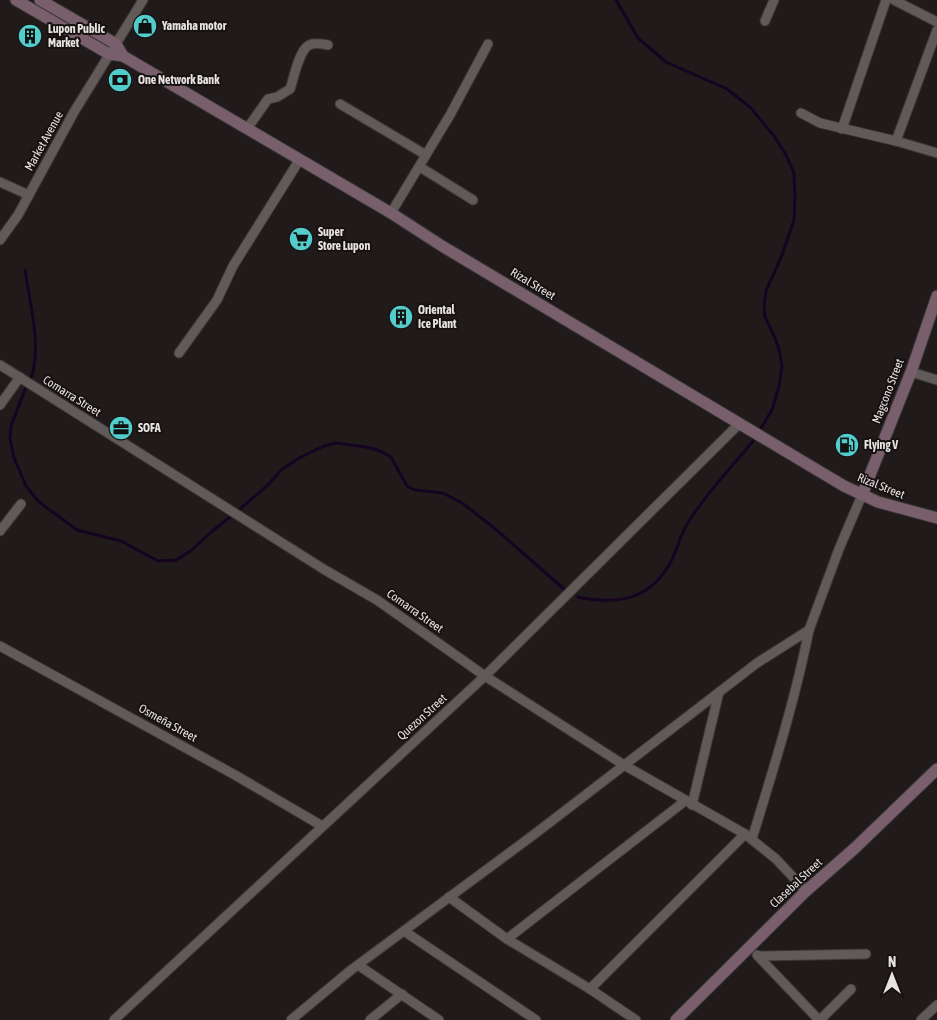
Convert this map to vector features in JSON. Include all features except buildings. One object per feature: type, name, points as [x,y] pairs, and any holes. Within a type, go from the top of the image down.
[{"type":"street","name":"Rizal Street","points":[[16,0],[109,54],[122,56],[300,159],[739,424],[862,495],[891,507],[937,518]]},
{"type":"street","points":[[40,0],[116,44],[122,56]]},
{"type":"street","name":"Market Avenue","points":[[0,240],[18,215],[74,112],[143,0]]},
{"type":"street","points":[[765,21],[774,0]]},
{"type":"street","points":[[842,129],[886,0]]},
{"type":"street","points":[[894,0],[937,22]]},
{"type":"street","points":[[896,140],[937,30]]},
{"type":"street","points":[[247,129],[268,100],[290,89],[296,67],[308,46],[313,44],[328,45]]},
{"type":"street","points":[[392,213],[450,115],[488,44]]},
{"type":"street","points":[[340,104],[426,155]]},
{"type":"street","points":[[801,113],[820,123],[896,140],[937,153]]},
{"type":"street","points":[[179,353],[217,300],[233,266],[300,159]]},
{"type":"street","points":[[420,167],[473,200]]},
{"type":"street","points":[[0,182],[29,195]]},
{"type":"street","name":"Magcono Street","points":[[862,495],[911,372],[937,296]]},
{"type":"street","name":"Comarra Street","points":[[0,365],[325,570],[377,600],[485,676],[624,765],[749,837],[776,859],[806,890]]},
{"type":"street","points":[[911,372],[937,380]]},
{"type":"street","points":[[0,404],[20,377]]},
{"type":"street","name":"Quezon Street","points":[[114,1020],[485,676],[739,424]]},
{"type":"street","points":[[590,989],[749,837],[782,741],[809,630],[839,549],[862,495]]},
{"type":"street","points":[[0,531],[21,504]]},
{"type":"street","points":[[291,1020],[358,965],[757,663],[809,630]]},
{"type":"street","name":"Osmeña Street","points":[[0,646],[235,774],[322,826]]},
{"type":"street","points":[[507,939],[689,803],[720,692]]},
{"type":"street","name":"Clasebal Street","points":[[676,1020],[806,890],[856,848],[937,769]]},
{"type":"street","points":[[449,897],[507,939],[590,989],[636,1020]]},
{"type":"street","points":[[404,931],[536,1020]]},
{"type":"street","points":[[750,947],[819,1020],[851,989]]},
{"type":"street","points":[[758,956],[866,954]]},
{"type":"street","points":[[358,965],[438,1020]]},
{"type":"street","points":[[377,1018],[402,994]]},
{"type":"street","points":[[921,1020],[937,1005]]},
{"type":"waterway","points":[[616,0],[638,38],[666,62],[727,89],[751,108],[774,136],[785,153],[794,173],[794,220],[782,255],[766,291],[764,307],[765,317],[780,353],[782,367],[772,410],[760,430]]},
{"type":"waterway","points":[[25,270],[35,339],[34,366],[31,379]]},
{"type":"waterway","points":[[26,387],[11,426],[10,439],[14,458],[26,486],[39,502],[77,530],[121,541],[158,561],[176,560],[192,550],[230,517]]},
{"type":"waterway","points":[[578,597],[619,600],[631,597],[653,585],[670,563],[683,531],[696,510],[753,441]]},
{"type":"waterway","points":[[240,509],[268,485],[281,470],[301,457],[324,446],[336,443],[366,447],[391,457],[407,486],[415,490],[443,493],[462,503],[493,527],[564,589]]},
{"type":"place","name":"Yamaha motor","points":[[145,26]]},
{"type":"place","name":"Lupon Public Market","points":[[30,36]]},
{"type":"place","name":"One Network Bank","points":[[120,80]]},
{"type":"place","name":"Super Store Lupon","points":[[301,239]]},
{"type":"place","name":"Oriental Ice Plant","points":[[401,317]]},
{"type":"place","name":"SOFA","points":[[121,428]]},
{"type":"place","name":"Flying V","points":[[847,445]]}]
